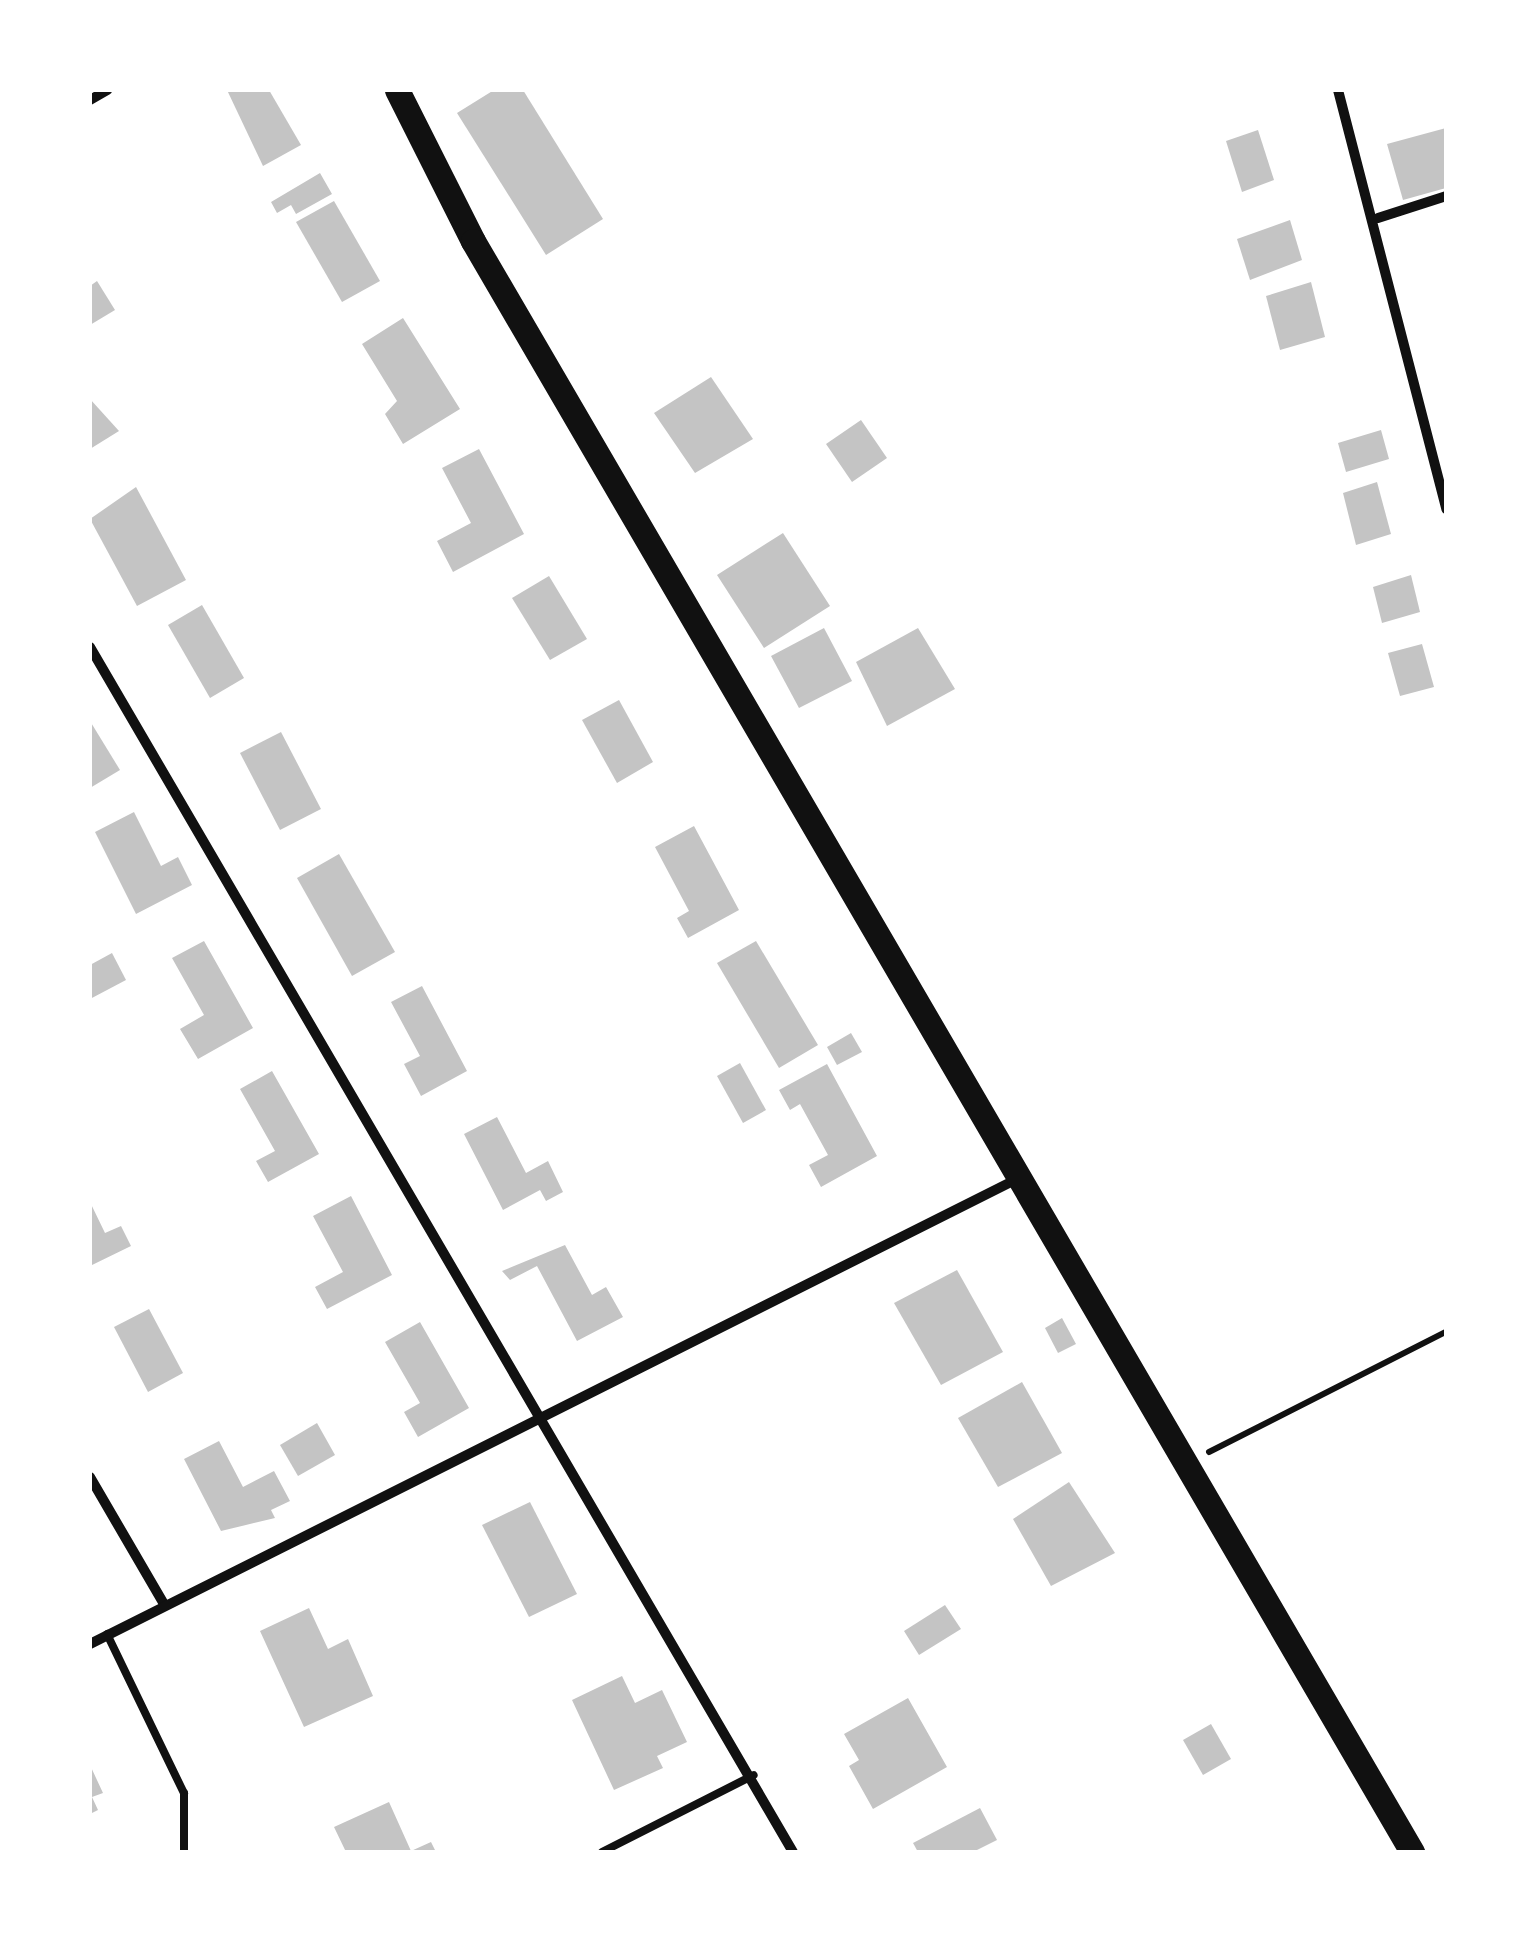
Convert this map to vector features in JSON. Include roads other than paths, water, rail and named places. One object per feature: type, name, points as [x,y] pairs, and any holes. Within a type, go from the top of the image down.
[{"type":"main road","points":[[397,90],[472,241],[1412,1852]]},
{"type":"street","points":[[90,100],[107,90]]},
{"type":"street","points":[[1338,90],[1378,218],[1446,509]]},
{"type":"street","points":[[1378,218],[1446,196]]},
{"type":"street","points":[[90,648],[534,1420],[754,1775],[793,1852]]},
{"type":"street","points":[[90,1644],[1019,1178]]},
{"type":"street","points":[[90,1477],[164,1604]]},
{"type":"lane","points":[[107,1634],[184,1793],[184,1852]]},
{"type":"lane","points":[[602,1852],[754,1775]]}]
